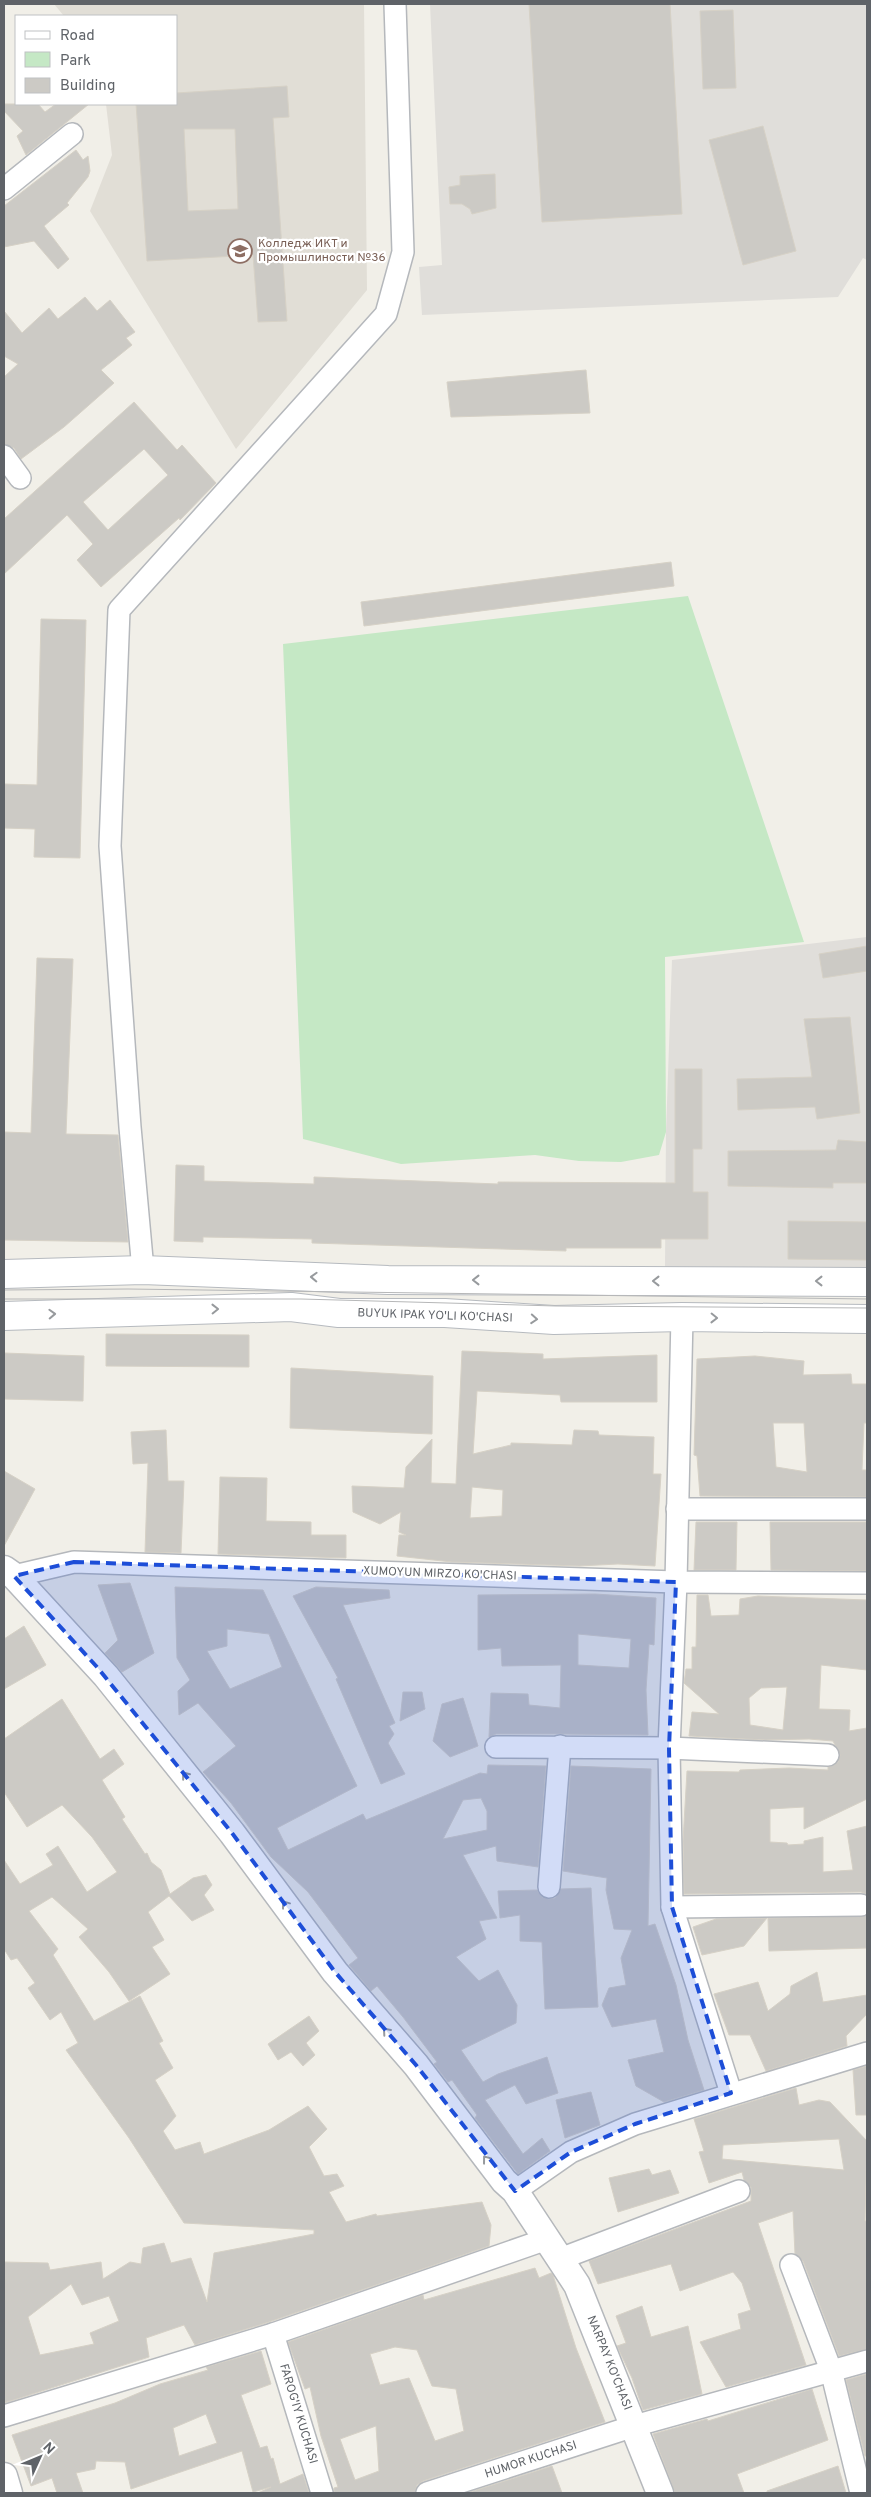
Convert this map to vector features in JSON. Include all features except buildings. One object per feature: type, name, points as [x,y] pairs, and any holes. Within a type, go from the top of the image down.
[{"type":"main road","points":[[4,1274],[143,1270],[388,1280],[867,1282]]},
{"type":"main road","name":"BUYUK IPAK YO'LI KO'CHASI","points":[[4,1316],[291,1307],[339,1313],[445,1314],[554,1320],[682,1317],[867,1319]]},
{"type":"street","points":[[143,1270],[130,1127],[110,846],[118,610],[386,314],[403,252],[395,4]]},
{"type":"street","points":[[4,189],[72,134]]},
{"type":"street","points":[[4,456],[20,478]]},
{"type":"street","points":[[682,1317],[676,1582],[669,1748],[672,1907],[732,2093]]},
{"type":"street","points":[[677,1509],[867,1510]]},
{"type":"street","name":"XUMOYUN MIRZO KO'CHASI","points":[[9,1573],[74,1562],[676,1582],[867,1583]]},
{"type":"street","name":"NARPAY KO'CHASI","points":[[9,1573],[106,1676],[232,1834],[335,1972],[416,2065],[504,2182],[515,2191],[577,2285],[660,2493]]},
{"type":"street","points":[[496,1746],[669,1748],[828,1755]]},
{"type":"street","points":[[549,1887],[560,1746]]},
{"type":"street","points":[[672,1907],[861,1905]]},
{"type":"street","points":[[515,2191],[571,2152],[635,2124],[867,2053]]},
{"type":"street","points":[[4,2416],[739,2191]]},
{"type":"street","points":[[791,2265],[831,2370],[861,2493]]},
{"type":"street","name":"FAROG'IY KUCHASI","points":[[273,2334],[322,2493]]},
{"type":"street","name":"HUMOR KUCHASI","points":[[427,2493],[634,2426],[867,2360]]},
{"type":"street","points":[[4,2476],[9,2493]]},
{"type":"highlighted area","points":[[74,1562],[676,1582],[669,1748],[672,1907],[731,2093],[635,2124],[571,2152],[515,2191],[416,2065],[335,1972],[232,1833],[97,1667],[14,1576]]},
{"type":"shaded area","name":"Колледж ИКТ и Промышлиности №36","points":[[54,4],[364,4],[367,290],[236,449],[90,211],[112,155],[106,105],[178,105],[178,15],[63,15]]},
{"type":"shaded area","points":[[430,4],[867,4],[867,260],[863,258],[838,297],[422,315],[419,267],[442,265]]},
{"type":"shaded area","points":[[867,937],[867,1267],[665,1268],[666,1132],[672,960]]},
{"type":"green space","points":[[688,596],[804,942],[665,957],[666,1132],[659,1155],[621,1162],[579,1161],[535,1155],[401,1164],[303,1139],[283,644]]},
{"type":"tram line","points":[[4,1290],[128,1289],[867,1299]]},
{"type":"tram line","points":[[4,1299],[301,1299],[556,1306],[867,1308]]},
{"type":"place","name":"Колледж ИКТ и Промышлиности №36","points":[[240,251]]}]
